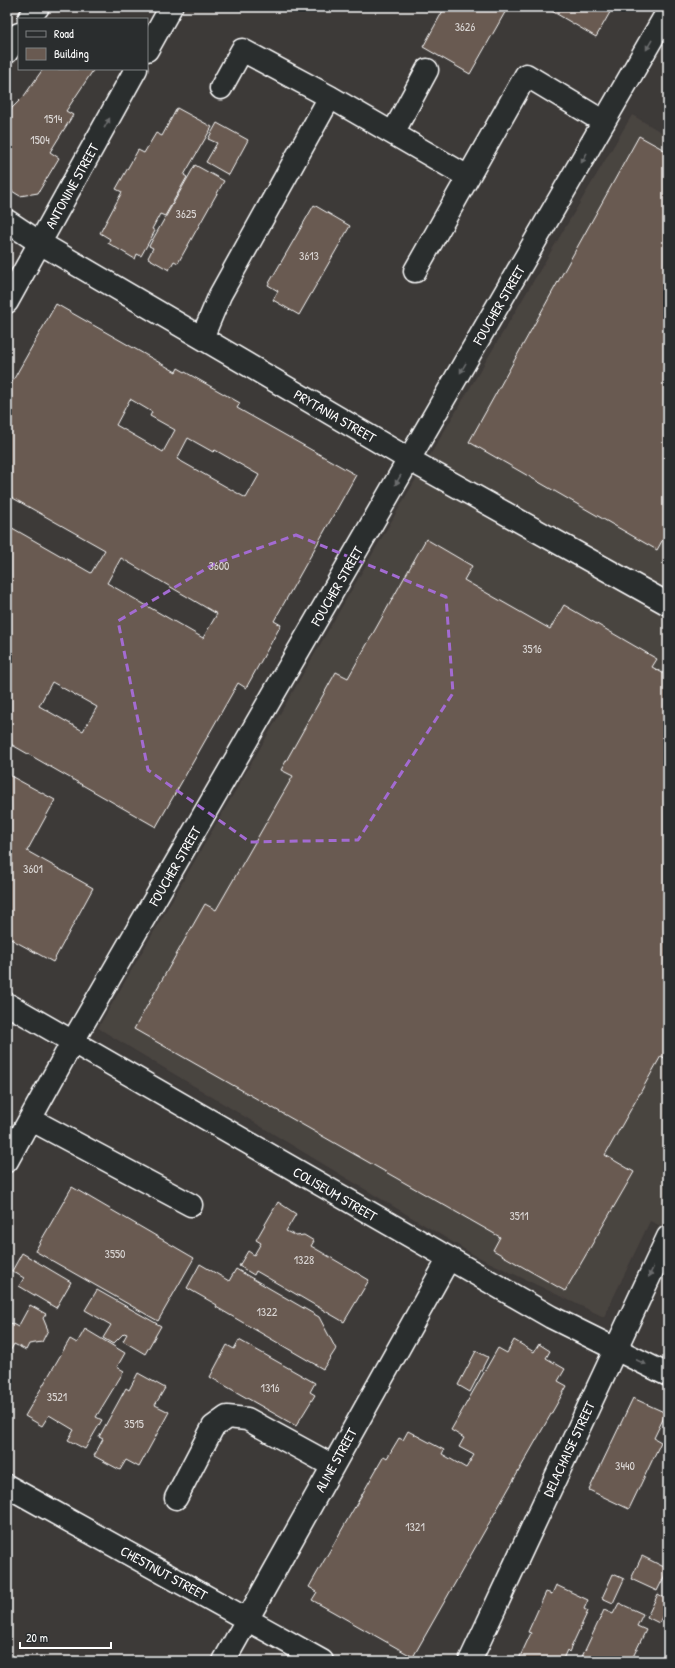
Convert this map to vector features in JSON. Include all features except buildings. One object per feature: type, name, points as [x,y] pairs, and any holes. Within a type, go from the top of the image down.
[{"type":"street","points":[[31,18],[38,7]]},
{"type":"street","points":[[148,48],[171,7]]},
{"type":"street","name":"FOUCHER STREET","points":[[7,1161],[73,1041],[668,11]]},
{"type":"street","points":[[7,52],[18,36]]},
{"type":"street","points":[[221,88],[242,50],[330,97],[468,176]]},
{"type":"street","name":"ANTONINE STREET","points":[[7,302],[135,70]]},
{"type":"street","points":[[393,133],[427,70]]},
{"type":"street","points":[[416,271],[526,75],[604,122]]},
{"type":"street","points":[[202,338],[220,295],[330,97]]},
{"type":"street","name":"PRYTANIA STREET","points":[[7,221],[40,243],[410,460],[668,604]]},
{"type":"street","name":"COLISEUM STREET","points":[[7,1004],[448,1260],[551,1317],[668,1375]]},
{"type":"street","points":[[30,1119],[191,1205]]},
{"type":"street","name":"DELACHAISE STREET","points":[[470,1661],[668,1237]]},
{"type":"street","name":"ALINE STREET","points":[[224,1661],[448,1260]]},
{"type":"street","points":[[176,1498],[213,1428],[227,1417],[247,1419],[333,1466]]},
{"type":"street","name":"CHESTNUT STREET","points":[[7,1486],[322,1661]]},
{"type":"highlighted area","points":[[296,535],[446,597],[453,693],[358,840],[250,842],[148,770],[118,621],[214,564]]},
{"type":"shaded area","points":[[632,115],[668,136],[668,1229],[650,1221],[604,1317],[474,1255],[98,1028],[417,477]]}]
